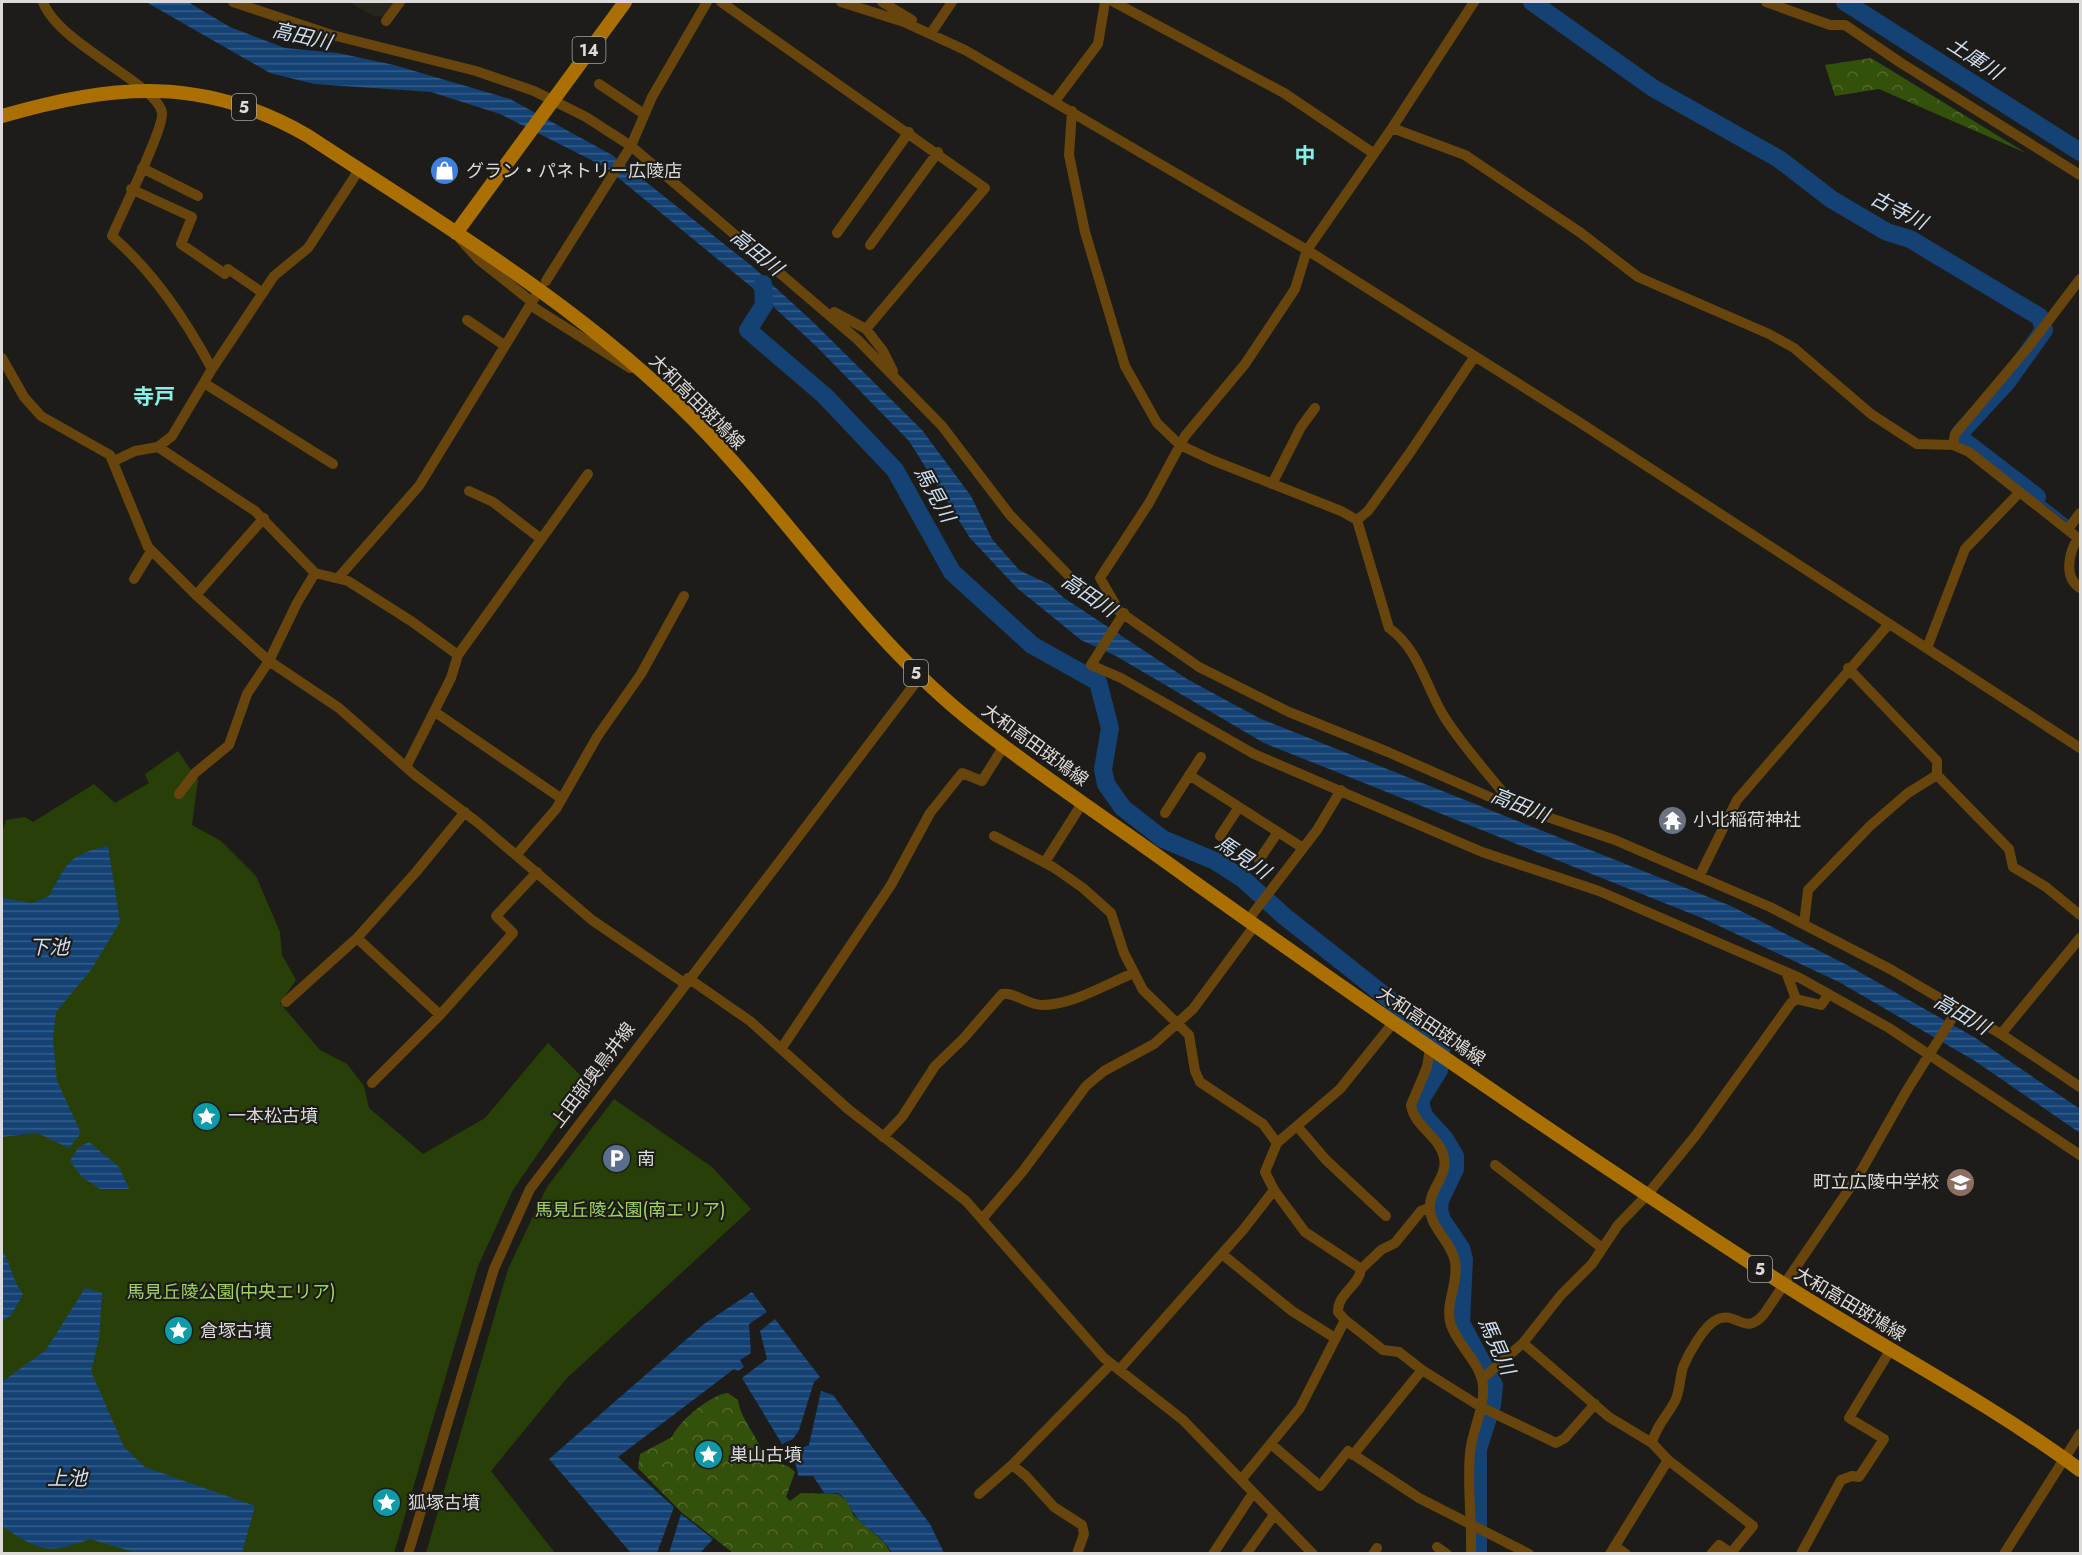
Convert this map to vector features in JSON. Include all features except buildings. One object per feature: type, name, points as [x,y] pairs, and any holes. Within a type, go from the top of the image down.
[{"type":"main road","name":"14","points":[[456,233],[625,2]]},
{"type":"main road","name":"大和高田斑鳩線","points":[[2,116],[80,96],[143,90],[210,97],[249,108],[296,129],[456,233],[579,319],[654,382],[715,443],[873,628],[920,677],[1005,746],[1445,1059],[1783,1284],[2005,1417],[2080,1470]]},
{"type":"street","points":[[43,2],[49,15],[65,33],[143,90],[156,101],[162,113],[142,168],[112,236],[142,264],[176,308],[212,369]]},
{"type":"street","points":[[233,2],[332,35],[486,74],[554,99],[631,146],[828,311],[895,376],[942,426],[1028,535],[1070,577],[1178,654],[1258,698],[1514,807],[1615,840],[1700,875],[1804,924],[1870,957],[2001,1034],[2080,1087]]},
{"type":"street","points":[[386,21],[400,2]]},
{"type":"street","points":[[546,281],[631,146],[644,114],[707,2]]},
{"type":"street","points":[[721,2],[938,152],[985,188],[866,329]]},
{"type":"street","points":[[841,2],[931,33]]},
{"type":"street","points":[[882,2],[931,33],[1055,101],[1307,250],[1475,356],[2080,748]]},
{"type":"street","points":[[931,33],[952,2]]},
{"type":"street","points":[[1055,101],[1098,44],[1105,2]]},
{"type":"street","points":[[1114,2],[1284,93],[1373,153]]},
{"type":"street","points":[[1121,614],[1100,578],[1149,503],[1185,436],[1245,364],[1295,289],[1307,250],[1392,128],[1474,2]]},
{"type":"street","points":[[1766,2],[1830,25],[1845,25],[1900,63],[2080,175]]},
{"type":"street","points":[[599,84],[644,114]]},
{"type":"street","points":[[1072,111],[1069,155],[1085,232],[1125,366],[1156,423],[1180,445],[1341,511],[1357,520],[1389,628],[1400,636],[1422,670],[1447,720],[1514,807]]},
{"type":"street","points":[[1392,128],[1465,155],[1581,233],[1638,277],[1769,334],[1794,348],[1871,414],[1917,444],[1953,445],[1969,452],[2078,538],[2069,560],[2072,578],[2080,588]]},
{"type":"street","points":[[837,233],[909,132]]},
{"type":"street","points":[[870,245],[938,152]]},
{"type":"street","points":[[142,168],[198,195]]},
{"type":"street","points":[[114,461],[135,451],[158,447],[172,436],[212,369],[263,293],[280,269],[308,248],[359,170]]},
{"type":"street","points":[[131,189],[192,217],[181,244],[225,274],[228,269],[263,293]]},
{"type":"street","points":[[456,233],[471,253],[532,301],[654,382]]},
{"type":"street","points":[[1953,445],[1955,434],[2030,345],[2080,279]]},
{"type":"street","points":[[339,577],[419,486],[532,301]]},
{"type":"street","points":[[828,311],[840,314],[866,329],[883,351],[895,376]]},
{"type":"street","points":[[467,320],[504,345]]},
{"type":"street","points":[[1357,520],[1368,511],[1410,454],[1475,356]]},
{"type":"street","points":[[2,358],[24,397],[41,416],[106,450],[114,461],[141,535],[150,551],[196,595],[269,661],[327,698],[406,767],[517,854],[592,920],[743,1016],[884,1137],[961,1196],[1115,1367],[1183,1420],[1313,1554]]},
{"type":"street","points":[[204,383],[333,464]]},
{"type":"street","points":[[1272,484],[1301,427],[1315,408]]},
{"type":"street","points":[[158,447],[264,519],[315,573],[339,577],[411,621],[458,655]]},
{"type":"street","points":[[406,767],[451,678],[458,655],[588,474]]},
{"type":"street","points":[[470,491],[493,502],[541,539]]},
{"type":"street","points":[[1927,648],[1965,549],[2019,493]]},
{"type":"street","points":[[2068,529],[2080,513]]},
{"type":"street","points":[[196,595],[264,519]]},
{"type":"street","points":[[134,579],[150,551]]},
{"type":"street","points":[[179,794],[195,773],[229,745],[247,694],[269,661],[315,573]]},
{"type":"street","points":[[517,854],[562,799],[597,737],[640,674],[684,596]]},
{"type":"street","points":[[1121,614],[1090,665],[1121,678],[1245,750],[1482,852],[1610,895],[1786,972],[1931,1053],[2080,1155]]},
{"type":"street","points":[[1700,875],[1737,800],[1848,668],[1889,624]]},
{"type":"street","points":[[1848,668],[1937,761],[1937,775],[2009,849],[2013,867],[2046,887],[2080,915]]},
{"type":"street","name":"上田部奥鳥井線","points":[[408,1554],[494,1269],[517,1213],[530,1189],[686,980],[920,677]]},
{"type":"street","points":[[435,712],[562,799]]},
{"type":"street","points":[[781,1049],[891,885],[938,802],[962,772],[982,781],[1005,746]]},
{"type":"street","points":[[1165,813],[1201,757]]},
{"type":"street","points":[[1189,775],[1303,848]]},
{"type":"street","points":[[1804,924],[1808,890],[1870,826],[1908,794],[1937,775]]},
{"type":"street","points":[[982,1219],[1023,1172],[1092,1080],[1154,1044],[1201,1000],[1251,922],[1259,904],[1324,820],[1341,790]]},
{"type":"street","points":[[1045,862],[1083,802]]},
{"type":"street","points":[[1220,836],[1239,807]]},
{"type":"street","points":[[286,1002],[357,938],[465,813]]},
{"type":"street","points":[[1259,860],[1278,832]]},
{"type":"street","points":[[994,836],[1045,862],[1083,888],[1111,913],[1143,990],[1189,1035],[1195,1071],[1200,1082],[1263,1124],[1277,1143]]},
{"type":"street","points":[[372,1083],[440,1015],[513,933],[496,916],[537,872]]},
{"type":"street","points":[[357,938],[440,1015]]},
{"type":"street","points":[[2001,1034],[2080,938]]},
{"type":"street","points":[[1786,972],[1796,999]]},
{"type":"street","points":[[884,1137],[902,1117],[935,1066],[1002,994],[1009,994],[1030,1003],[1047,1005],[1067,1000],[1134,973]]},
{"type":"street","points":[[1796,999],[1821,1005],[1829,994]]},
{"type":"street","points":[[1486,1375],[1523,1343],[1602,1248],[1618,1225],[1647,1195],[1696,1135],[1751,1056],[1796,999]]},
{"type":"street","points":[[1652,1443],[1653,1436],[1678,1395],[1688,1358],[1711,1323],[1723,1318],[1753,1324],[1764,1314],[1860,1173],[1958,1010]]},
{"type":"street","points":[[1360,1269],[1305,1232],[1274,1190],[1265,1172],[1277,1143],[1340,1089],[1393,1023]]},
{"type":"street","points":[[1431,1049],[1427,1067],[1411,1105],[1416,1120],[1441,1147],[1444,1155],[1445,1169],[1432,1194],[1430,1208],[1436,1225],[1453,1253],[1455,1263],[1449,1311],[1451,1325],[1486,1375],[1487,1408],[1470,1450],[1477,1529],[1471,1554]]},
{"type":"street","points":[[1297,1126],[1326,1160],[1386,1216]]},
{"type":"street","points":[[1495,1165],[1602,1248]]},
{"type":"street","points":[[979,1494],[1115,1367],[1222,1254],[1274,1190]]},
{"type":"street","points":[[1430,1208],[1421,1211],[1395,1244],[1381,1250],[1360,1269],[1361,1273],[1338,1306],[1345,1320],[1383,1350],[1399,1352],[1422,1370],[1487,1408],[1556,1443],[1565,1438],[1595,1404]]},
{"type":"street","points":[[1222,1254],[1283,1304],[1335,1338]]},
{"type":"street","points":[[1241,1480],[1300,1408],[1345,1320]]},
{"type":"street","points":[[1523,1343],[1617,1422],[1652,1443],[1668,1460],[1753,1526],[1731,1553],[1719,1545],[1711,1554]]},
{"type":"street","points":[[1801,1554],[1841,1480],[1855,1477],[1884,1439],[1849,1418],[1891,1349]]},
{"type":"street","points":[[1353,1455],[1422,1370]]},
{"type":"street","points":[[2004,1554],[2080,1434]]},
{"type":"street","points":[[1271,1444],[1320,1486],[1347,1451],[1413,1495],[1529,1554]]},
{"type":"street","points":[[1626,1554],[1613,1550],[1668,1460]]},
{"type":"street","points":[[1012,1465],[1026,1476],[1054,1506],[1082,1525],[1084,1534],[1077,1554]]},
{"type":"street","points":[[1213,1554],[1253,1493]]},
{"type":"street","points":[[1246,1554],[1274,1515]]},
{"type":"street","points":[[1437,1547],[1447,1554]]},
{"type":"shaded area","points":[[348,2],[394,2],[384,16],[374,16]]},
{"type":"green space","points":[[1871,58],[2026,153],[1879,89],[1835,96],[1825,65]]},
{"type":"green space","name":"馬見丘陵公園(中央エリア)","points":[[178,751],[198,780],[192,825],[221,841],[256,876],[280,932],[282,955],[296,980],[280,1003],[320,1050],[347,1064],[364,1086],[369,1108],[423,1154],[485,1118],[548,1043],[587,1082],[513,1190],[478,1266],[394,1553],[2,1553],[2,833],[6,820],[25,817],[33,822],[94,784],[115,803],[149,783],[145,774]]},
{"type":"green space","name":"馬見丘陵公園(南エリア)","points":[[614,1099],[712,1167],[751,1209],[567,1378],[491,1471],[555,1553],[426,1553],[508,1269],[547,1187]]},
{"type":"green space","points":[[728,1393],[738,1400],[764,1459],[788,1466],[795,1472],[786,1497],[790,1501],[801,1493],[838,1494],[848,1501],[853,1515],[884,1542],[891,1553],[733,1553],[681,1512],[638,1468],[640,1454],[672,1437],[681,1424],[704,1403]]},
{"type":"water","points":[[146,2],[188,2],[230,27],[285,48],[338,53],[394,65],[510,99],[612,155],[753,267],[813,322],[922,430],[971,496],[992,539],[1019,570],[1049,584],[1064,598],[1187,679],[1259,718],[1731,906],[1847,965],[1974,1037],[2080,1109],[2080,1133],[1975,1061],[1839,982],[1702,918],[1264,743],[1116,656],[1081,640],[1017,588],[970,538],[909,441],[817,347],[754,289],[605,167],[500,114],[431,92],[314,84],[270,73]]},
{"type":"water","name":"下池","points":[[108,846],[120,922],[91,970],[56,1012],[53,1039],[57,1081],[81,1133],[69,1148],[37,1133],[2,1137],[2,898],[32,903],[49,896],[71,862],[85,853]]},
{"type":"water","points":[[89,1142],[119,1167],[129,1189],[100,1189],[82,1177],[70,1161],[78,1148]]},
{"type":"water","points":[[2,1250],[23,1294],[12,1314],[2,1322]]},
{"type":"water","name":"上池","points":[[85,1288],[102,1293],[99,1339],[91,1371],[124,1447],[145,1467],[255,1506],[242,1553],[137,1553],[90,1539],[64,1547],[44,1548],[25,1541],[2,1526],[2,1382],[46,1350]]},
{"type":"water","points":[[752,1292],[767,1312],[749,1324],[751,1353],[740,1360],[744,1367],[738,1371],[734,1369],[618,1457],[674,1507],[657,1553],[631,1553],[549,1459],[704,1324]]},
{"type":"water","points":[[775,1319],[820,1377],[814,1382],[799,1430],[793,1439],[782,1444],[742,1378],[767,1359],[760,1331]]},
{"type":"water","points":[[821,1391],[833,1395],[930,1524],[944,1553],[892,1553],[883,1541],[859,1520],[842,1496],[838,1493],[825,1494],[813,1476],[798,1476],[793,1458],[796,1452],[809,1445]]},
{"type":"water","points":[[681,1514],[713,1539],[700,1553],[669,1553]]},
{"type":"waterway","name":"古寺川","points":[[1532,2],[1653,88],[1779,159],[1831,199],[1887,232],[1910,239],[2040,317],[2044,330],[2007,382],[1960,433],[1960,438],[2037,497]]},
{"type":"waterway","name":"土庫川","points":[[1845,2],[2080,152]]},
{"type":"waterway","name":"馬見川","points":[[763,284],[764,305],[748,330],[825,396],[895,470],[952,572],[1032,645],[1098,682],[1110,728],[1103,769],[1106,784],[1123,808],[1163,839],[1215,861],[1243,879],[1284,916],[1442,1041],[1439,1070],[1421,1099],[1421,1107],[1425,1117],[1445,1139],[1455,1156],[1455,1169],[1440,1200],[1439,1210],[1442,1220],[1461,1248],[1464,1259],[1461,1323],[1494,1385],[1492,1405],[1478,1449],[1478,1554]]},
{"type":"waterway","points":[[2037,497],[2070,523]]},
{"type":"place","name":"グラン・パネトリー広陵店","points":[[445,171]]},
{"type":"place","name":"小北稲荷神社","points":[[1672,820]]},
{"type":"place","name":"一本松古墳","points":[[207,1116]]},
{"type":"place","name":"南","points":[[616,1159]]},
{"type":"place","name":"町立広陵中学校","points":[[1960,1182]]},
{"type":"place","name":"倉塚古墳","points":[[179,1331]]},
{"type":"place","name":"巣山古墳","points":[[709,1455]]},
{"type":"place","name":"狐塚古墳","points":[[387,1503]]},
{"type":"district","name":"中","points":[[1305,156]]},
{"type":"district","name":"寺戸","points":[[154,397]]},
{"type":"water label","name":"高田川","points":[[302,36]]},
{"type":"water label","name":"高田川","points":[[757,252]]},
{"type":"water label","name":"高田川","points":[[1089,595]]},
{"type":"water label","name":"高田川","points":[[1520,805]]},
{"type":"water label","name":"高田川","points":[[1962,1014]]}]
